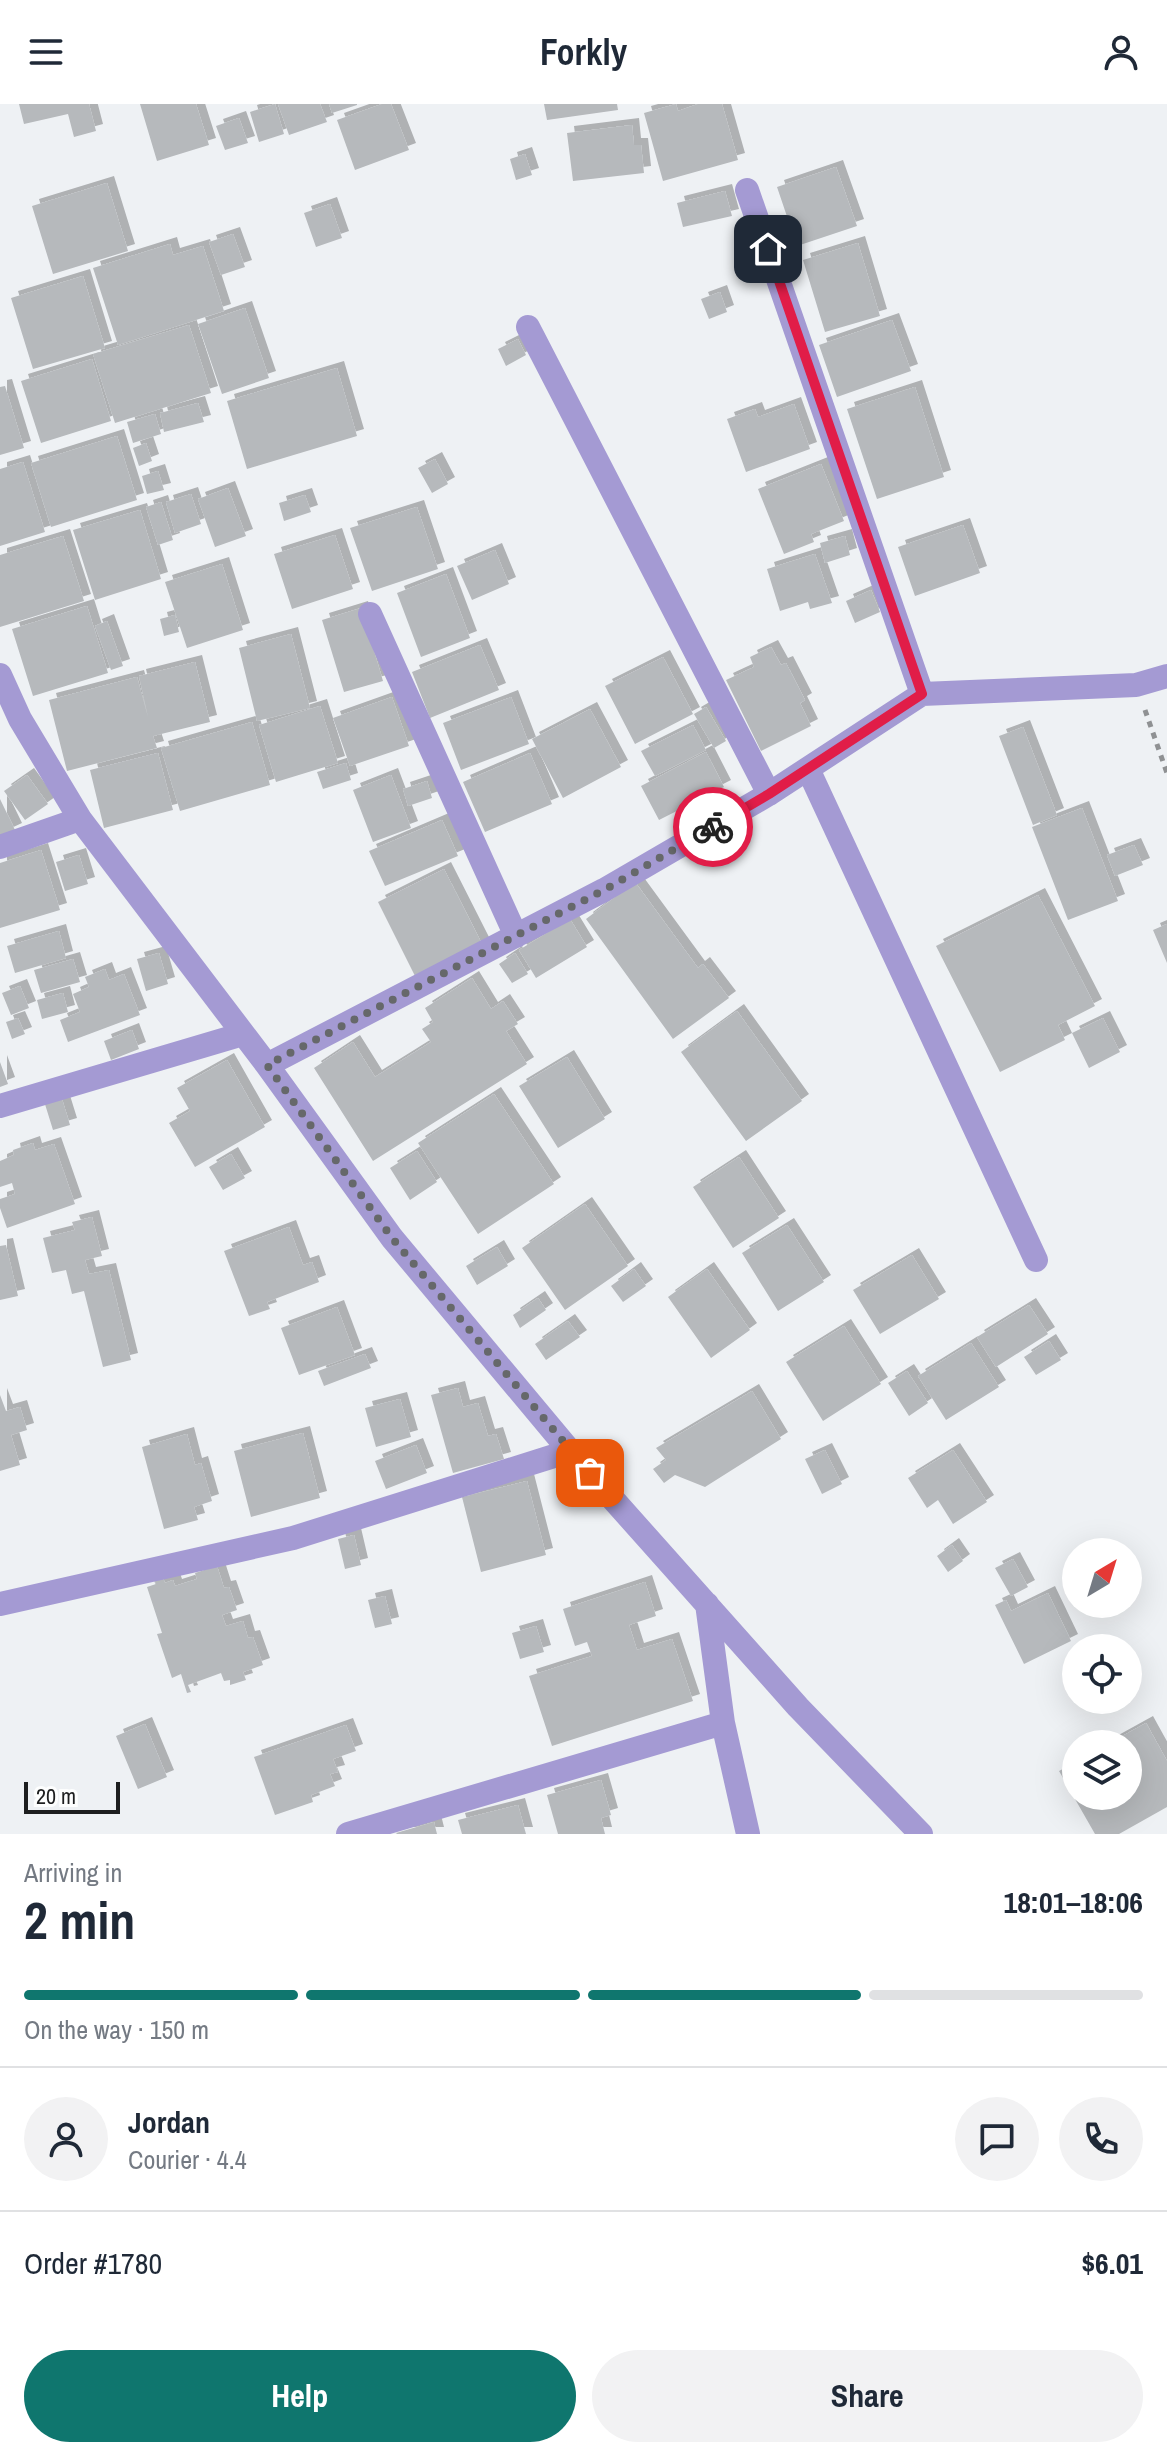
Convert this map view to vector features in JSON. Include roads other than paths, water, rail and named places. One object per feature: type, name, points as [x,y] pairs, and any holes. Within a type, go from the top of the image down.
[{"type":"street","points":[[747,190],[922,694]]},
{"type":"street","points":[[528,327],[769,794]]},
{"type":"street","points":[[370,614],[516,936]]},
{"type":"street","points":[[0,675],[20,719],[80,819],[267,1065],[392,1238],[570,1451],[798,1707],[921,1834]]},
{"type":"street","points":[[267,1065],[604,890],[769,794],[922,694],[1136,685],[1167,676]]},
{"type":"street","points":[[808,769],[1036,1260]]},
{"type":"street","points":[[0,847],[80,819]]},
{"type":"street","points":[[0,1106],[243,1034]]},
{"type":"street","points":[[0,1604],[293,1538],[570,1451]]},
{"type":"street","points":[[707,1604],[723,1723],[748,1834]]},
{"type":"street","points":[[348,1834],[723,1723]]}]
